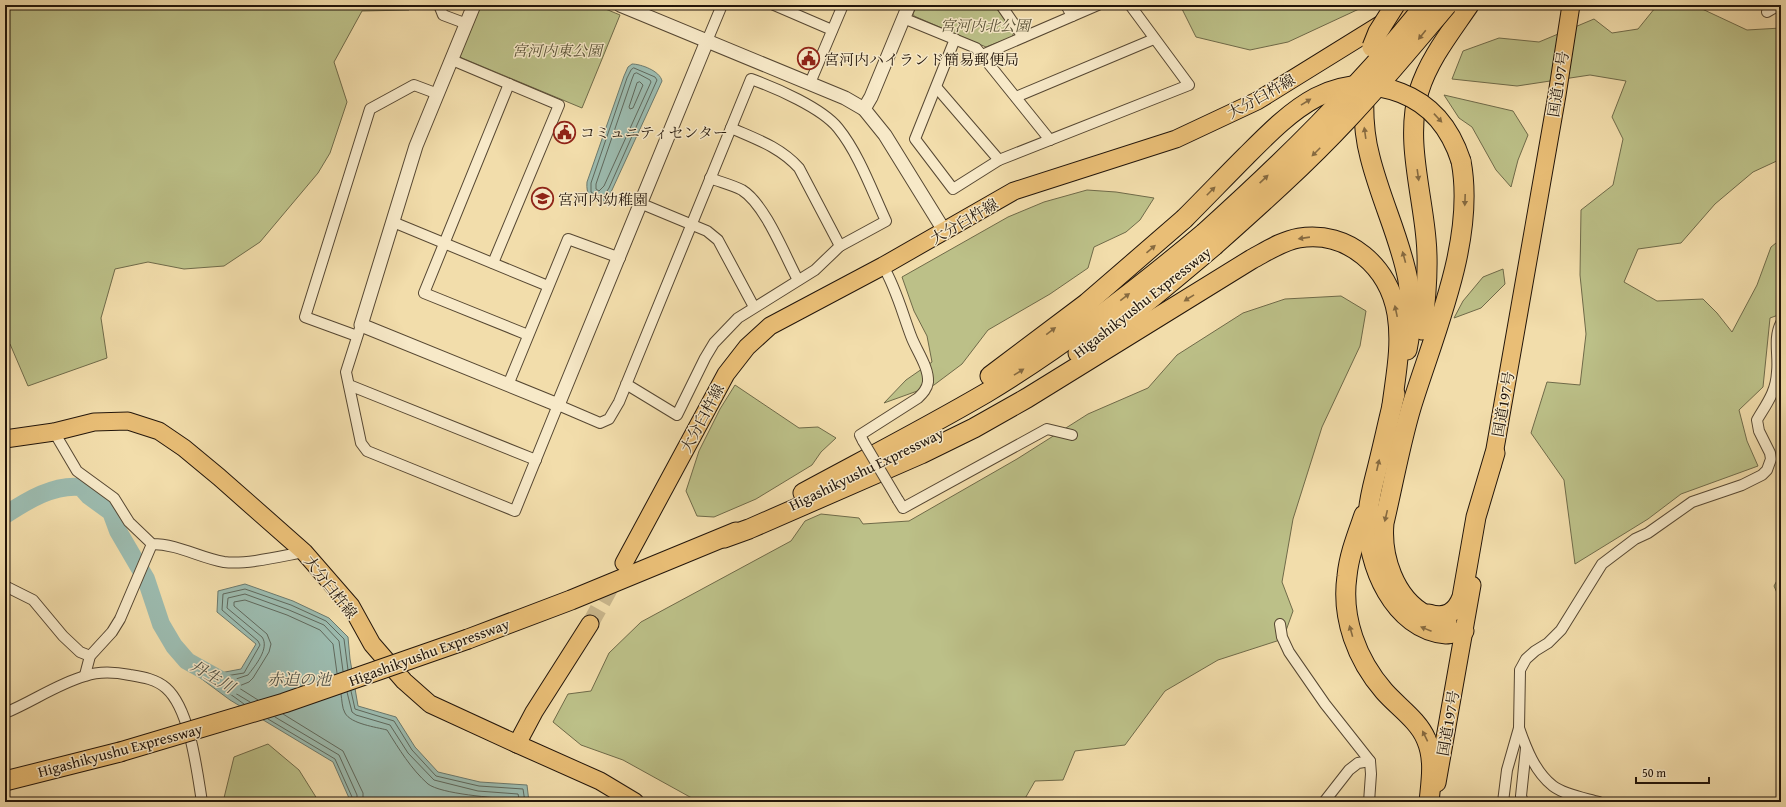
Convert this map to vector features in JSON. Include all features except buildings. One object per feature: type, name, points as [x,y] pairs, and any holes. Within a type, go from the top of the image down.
[{"type":"highway","points":[[1394,5],[1378,32],[1372,47],[1364,81],[1363,110],[1366,141],[1375,174],[1405,260],[1412,307],[1410,339],[1392,405],[1370,497],[1354,542],[1346,577],[1346,592],[1349,623],[1358,651],[1373,677],[1390,698],[1415,722],[1426,739],[1431,760],[1429,802]]},
{"type":"highway","name":"Higashikyushu Expressway","points":[[5,781],[120,752],[284,703],[468,639],[571,600],[663,561],[724,538],[905,451],[994,404],[1039,378],[1082,350],[1172,282],[1267,176],[1333,111],[1368,73],[1425,5]]},
{"type":"highway","name":"Higashikyushu Expressway","points":[[663,561],[783,503],[942,418],[1030,365],[1264,202],[1346,121],[1384,80],[1447,5]]},
{"type":"highway","points":[[1464,631],[1450,623],[1426,615],[1416,609],[1400,589],[1393,577],[1385,556],[1383,536],[1384,523],[1410,410],[1425,303],[1427,262],[1425,221],[1414,136],[1416,108],[1423,80],[1437,51],[1469,5]]},
{"type":"highway","points":[[857,464],[982,382],[1036,343],[1122,274],[1184,219],[1284,118],[1311,99],[1323,93],[1347,87],[1359,86],[1382,88],[1392,90],[1414,99],[1435,115],[1443,124],[1456,147],[1461,161],[1465,189],[1465,204],[1457,256],[1442,312],[1410,410]]},
{"type":"highway","points":[[724,538],[749,529],[921,454],[974,428],[1027,398],[1252,259],[1277,245],[1298,238],[1324,237],[1348,244],[1371,261],[1387,285],[1396,313],[1400,342],[1392,405]]},
{"type":"highway","points":[[1416,609],[1434,616],[1442,616],[1455,610],[1459,605],[1462,597],[1476,517],[1495,453]]},
{"type":"highway","points":[[1370,497],[1368,517],[1370,546],[1384,585],[1397,607],[1412,622],[1430,631],[1447,634],[1464,631]]},
{"type":"main road","name":"大分臼杵線","points":[[624,563],[726,374],[747,347],[770,326],[945,232],[1014,191],[1176,139],[1256,101],[1412,5]]},
{"type":"main road","name":"国道197号","points":[[1434,802],[1557,95],[1571,5]]},
{"type":"main road","name":"大分臼杵線","points":[[5,439],[54,432],[94,422],[128,421],[158,431],[219,476],[304,552],[351,606],[372,644],[430,704],[600,781],[635,802]]},
{"type":"main road","points":[[517,744],[534,712],[590,624]]},
{"type":"street","points":[[439,5],[443,15],[466,24]]},
{"type":"street","points":[[474,5],[416,146],[346,372],[361,442],[367,451],[516,511],[722,5]]},
{"type":"street","points":[[620,5],[810,83],[845,98],[864,109],[884,135],[945,232]]},
{"type":"street","points":[[810,83],[843,5]]},
{"type":"street","points":[[864,109],[871,97],[909,5]]},
{"type":"street","points":[[1001,5],[1023,37]]},
{"type":"street","points":[[1066,5],[1072,16]]},
{"type":"street","points":[[982,55],[1098,5]]},
{"type":"street","points":[[955,39],[915,139],[953,189],[999,160],[1189,85],[1130,5]]},
{"type":"street","points":[[1767,12],[1778,5]]},
{"type":"street","points":[[779,6],[832,30]]},
{"type":"street","points":[[904,18],[976,48],[1050,140]]},
{"type":"street","points":[[1016,97],[1154,39]]},
{"type":"street","points":[[452,60],[559,105],[493,263]]},
{"type":"street","points":[[438,94],[414,85],[370,109],[305,317],[359,331],[508,385],[600,423],[609,419],[619,402],[626,384],[710,178],[751,79],[765,84],[821,113],[838,127],[850,147],[886,221],[840,246],[815,270],[738,318],[714,344],[705,358],[678,415],[626,384]]},
{"type":"street","points":[[509,84],[424,292],[528,335]]},
{"type":"street","points":[[936,88],[999,160]]},
{"type":"street","points":[[731,128],[768,144],[790,158],[799,168],[840,246]]},
{"type":"street","points":[[710,178],[742,190],[753,200],[769,223],[798,280]]},
{"type":"street","points":[[642,204],[707,232],[718,240],[754,307]]},
{"type":"street","points":[[393,222],[548,286]]},
{"type":"street","points":[[508,385],[568,239],[620,258]]},
{"type":"street","points":[[883,266],[895,286],[911,336],[926,373],[928,383],[925,391],[918,398],[860,435],[903,508],[1047,429],[1072,435]]},
{"type":"street","points":[[1503,802],[1507,770],[1519,728],[1520,670],[1526,659],[1548,643],[1561,630],[1602,564],[1692,502],[1742,485],[1762,475],[1767,470],[1771,460],[1770,453],[1759,431],[1757,420],[1774,392],[1777,372],[1777,338],[1781,323]]},
{"type":"street","points":[[348,385],[536,460]]},
{"type":"street","points":[[54,432],[77,471],[114,498],[129,522],[151,546]]},
{"type":"street","points":[[151,546],[166,544],[224,562],[238,562],[304,552]]},
{"type":"street","points":[[85,675],[90,656],[112,632],[120,619],[151,546]]},
{"type":"street","points":[[5,586],[33,600],[63,636],[80,652],[90,656]]},
{"type":"street","points":[[1280,624],[1282,637],[1289,652],[1325,704],[1370,760],[1371,774],[1369,802]]},
{"type":"street","points":[[5,713],[23,706],[54,688],[85,675],[100,672],[148,678],[166,688],[181,707],[195,760],[202,802]]},
{"type":"street","points":[[1519,728],[1526,748],[1542,774],[1553,786],[1565,792],[1599,802]]},
{"type":"street","points":[[1523,802],[1522,796],[1526,748]]},
{"type":"street","points":[[1324,802],[1349,770],[1358,763],[1370,760]]},
{"type":"green space","points":[[5,5],[408,5],[409,10],[362,11],[334,62],[347,102],[330,153],[318,173],[260,242],[224,266],[184,269],[148,262],[115,269],[101,318],[107,358],[28,386],[10,344],[5,340]]},
{"type":"green space","name":"宮河内東公園","points":[[481,5],[596,5],[620,15],[582,108],[460,56]]},
{"type":"green space","name":"宮河内北公園","points":[[917,5],[995,5],[1014,32],[1012,37],[986,47],[914,16],[913,14]]},
{"type":"green space","points":[[1180,5],[1360,5],[1359,9],[1288,42],[1250,50],[1196,37]]},
{"type":"green space","points":[[1655,8],[1700,8],[1747,30],[1781,28],[1781,159],[1753,172],[1715,204],[1681,243],[1638,249],[1624,282],[1657,301],[1703,299],[1717,313],[1732,332],[1757,285],[1771,247],[1781,239],[1781,314],[1770,318],[1763,387],[1739,410],[1747,441],[1758,466],[1681,494],[1648,519],[1575,564],[1564,480],[1531,433],[1547,382],[1580,385],[1586,334],[1580,275],[1581,210],[1613,185],[1623,139],[1612,117],[1626,81],[1590,75],[1517,86],[1452,79],[1463,51],[1499,38],[1539,42],[1594,19],[1612,33],[1638,29]]},
{"type":"green space","points":[[1444,95],[1513,111],[1528,135],[1518,160],[1511,187],[1496,170],[1472,127],[1459,118]]},
{"type":"green space","points":[[1087,190],[1116,192],[1154,198],[1140,220],[1126,232],[1094,247],[1088,268],[1050,294],[988,330],[962,364],[934,385],[884,403],[906,380],[932,362],[927,336],[914,311],[902,277],[1008,217],[1044,202]]},
{"type":"green space","points":[[1503,269],[1505,284],[1481,308],[1454,318],[1463,301],[1483,277]]},
{"type":"green space","points":[[1341,296],[1366,311],[1360,346],[1322,427],[1293,519],[1282,582],[1293,611],[1283,639],[1218,660],[1165,691],[1125,745],[1075,751],[1063,780],[1035,781],[1023,802],[699,802],[623,760],[581,745],[553,722],[568,694],[591,691],[609,653],[641,622],[791,541],[805,521],[821,514],[859,518],[863,524],[909,521],[1017,459],[1088,414],[1148,388],[1177,355],[1243,313],[1285,299]]},
{"type":"green space","points":[[735,385],[799,428],[818,427],[836,438],[821,452],[812,465],[756,499],[714,517],[697,516],[686,491],[699,451],[720,409]]},
{"type":"green space","points":[[1781,573],[1781,602],[1774,586]]},
{"type":"green space","points":[[268,744],[299,770],[319,802],[223,802],[234,757]]},
{"type":"water","points":[[632,64],[640,65],[654,71],[661,77],[662,81],[612,190],[606,200],[600,203],[589,195],[587,190],[587,182],[624,76],[628,67]]},
{"type":"water","name":"赤迫の池","points":[[245,584],[293,601],[329,618],[348,637],[358,706],[396,717],[415,747],[438,772],[480,782],[527,785],[529,802],[348,802],[349,798],[333,762],[230,700],[199,677],[241,669],[256,644],[217,612],[218,591]]},
{"type":"waterway","name":"丹生川","points":[[5,515],[42,494],[61,488],[81,487],[89,496],[111,512],[118,531],[146,579],[161,624],[174,646],[187,661],[232,686]]},
{"type":"tunnel","points":[[590,624],[616,577]]},
{"type":"place","name":"宮河内ハイランド簡易郵便局","points":[[809,59]]},
{"type":"place","name":"コミュニティセンター","points":[[565,132]]},
{"type":"place","name":"宮河内幼稚園","points":[[543,199]]}]
